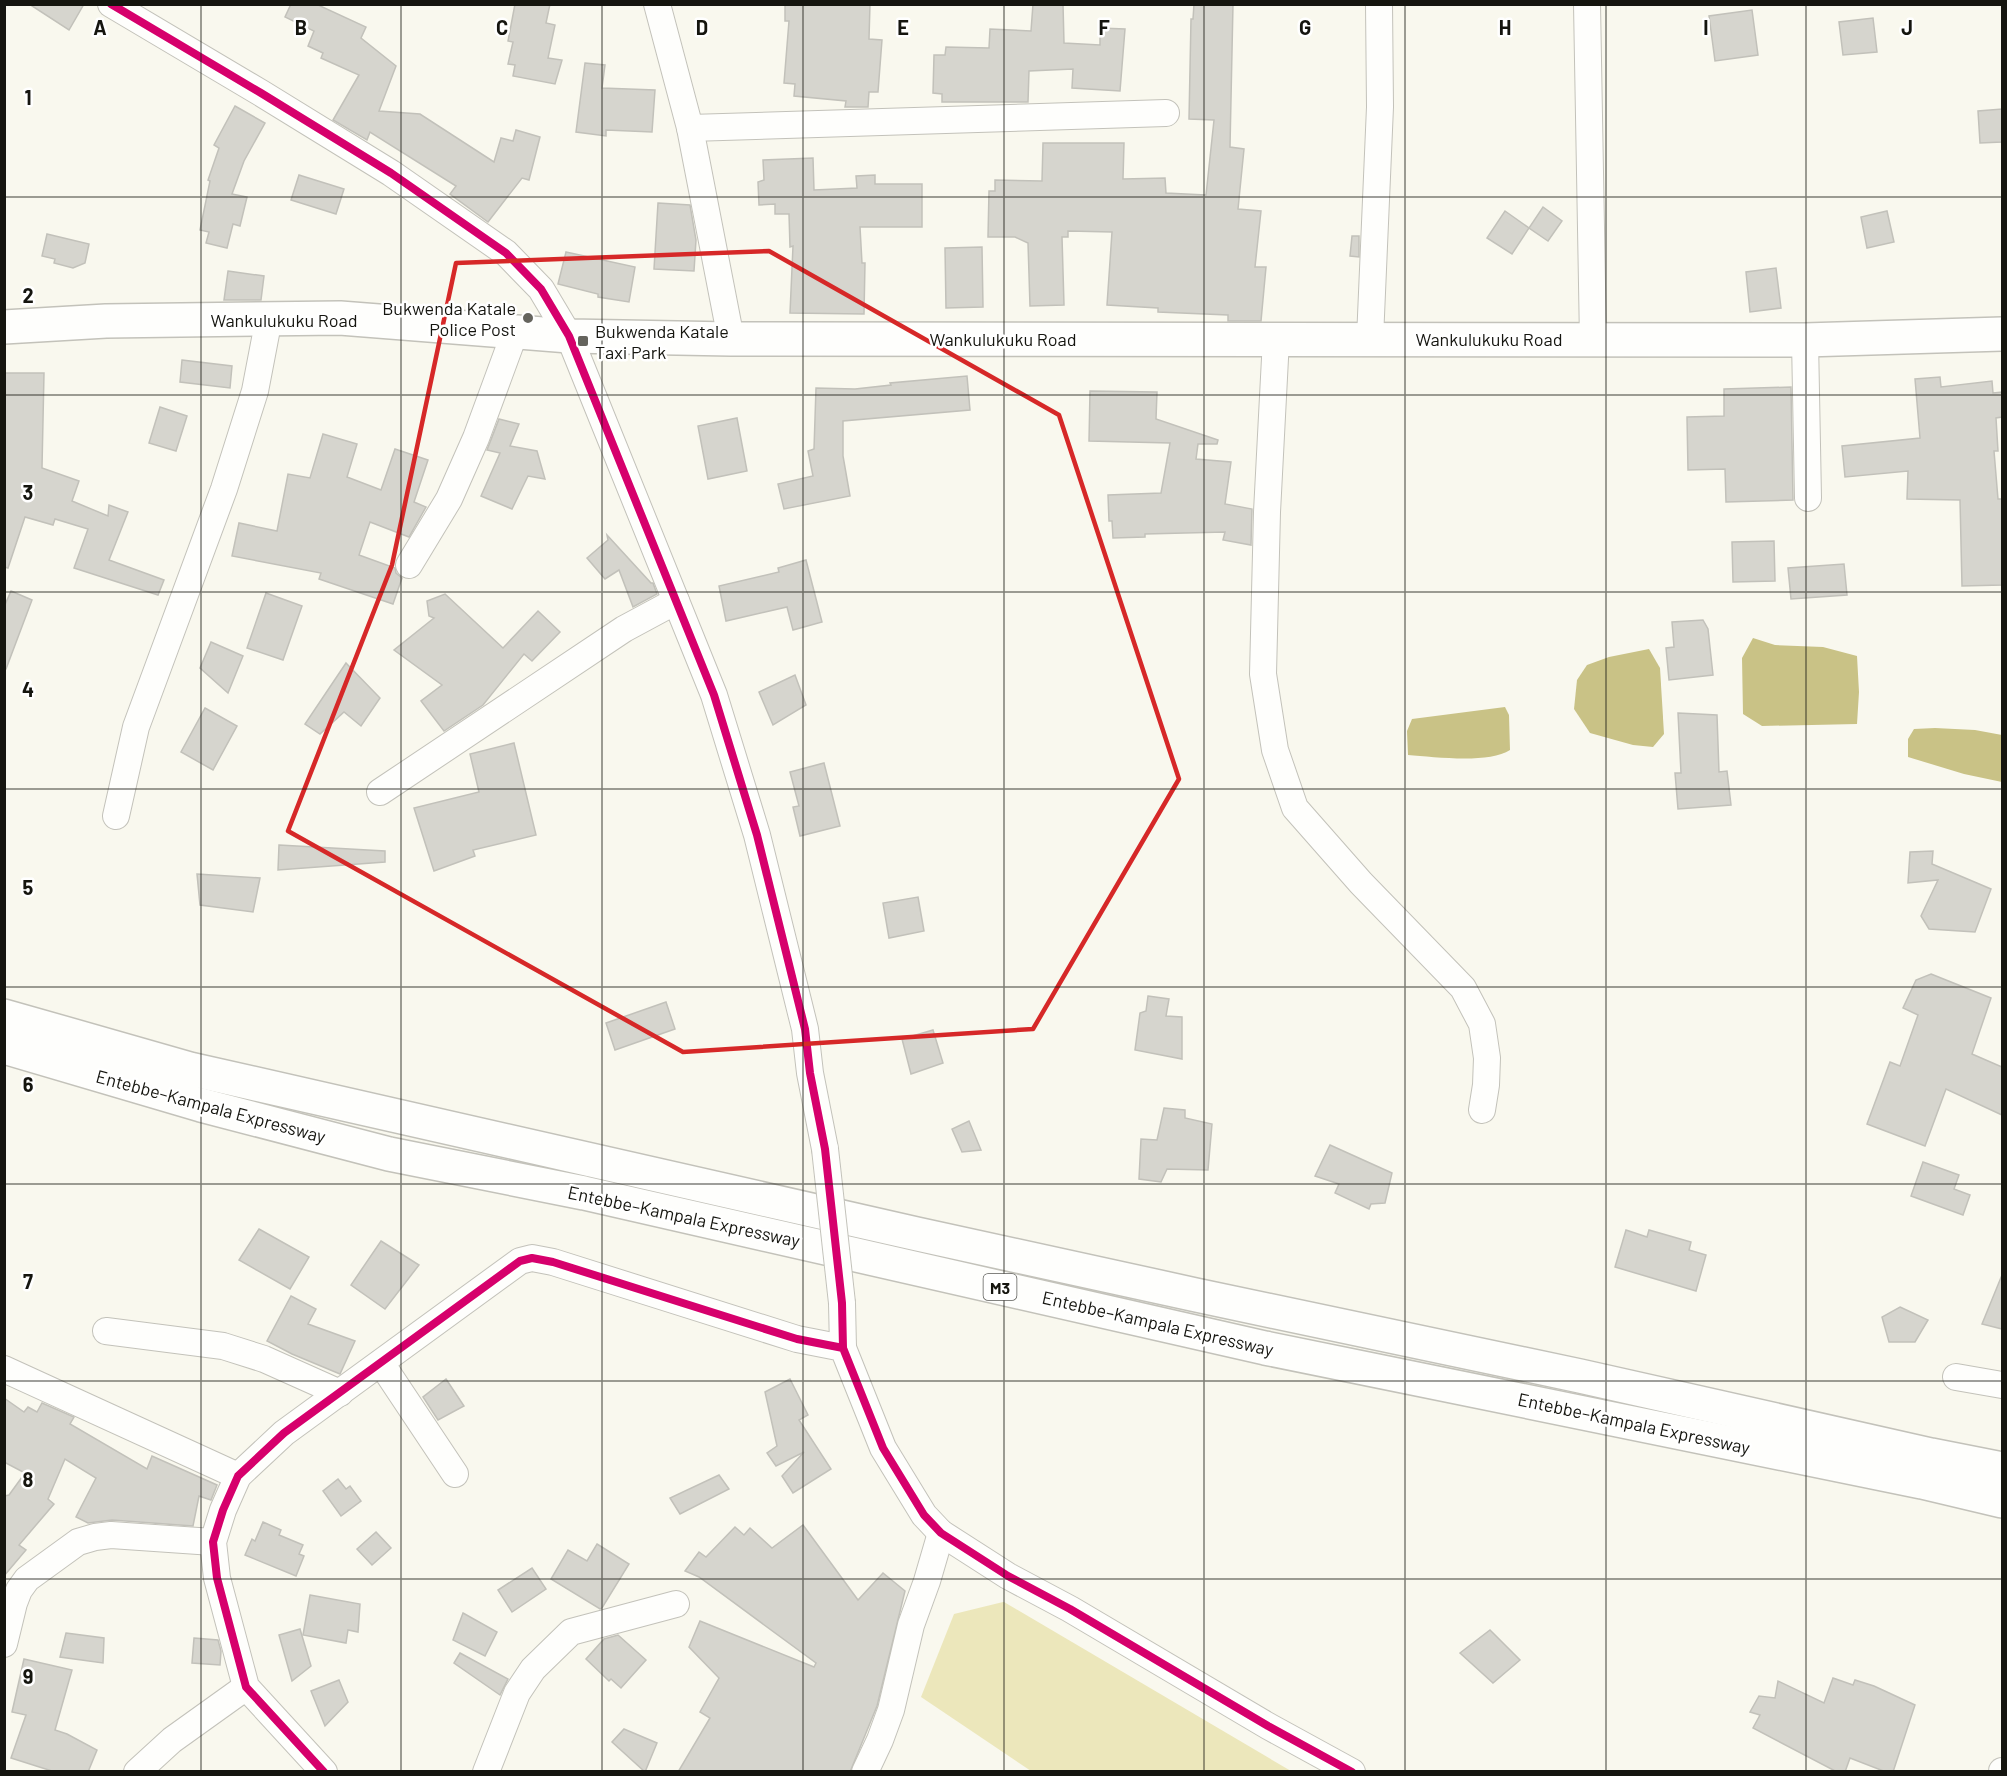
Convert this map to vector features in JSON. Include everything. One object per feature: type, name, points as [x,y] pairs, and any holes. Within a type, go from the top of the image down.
[{"type":"main road","name":"Wankulukuku Road","points":[[4,327],[106,321],[340,318],[569,336],[731,339],[1805,340],[2002,334]]},
{"type":"main road","name":"Entebbe–Kampala Expressway","points":[[4,1016],[190,1069],[893,1229],[2002,1469]]},
{"type":"main road","name":"Entebbe–Kampala Expressway","points":[[4,1047],[201,1105],[389,1154],[595,1196],[1265,1347],[1922,1482],[2002,1501]]},
{"type":"street","points":[[111,4],[391,173],[506,253],[541,289],[569,336],[714,695],[757,835],[805,1029],[810,1073],[825,1149],[842,1304],[843,1348],[883,1448],[924,1515],[941,1533],[1008,1576],[1070,1609],[1268,1726],[1352,1772]]},
{"type":"street","points":[[657,4],[690,128],[731,339]]},
{"type":"street","points":[[1370,339],[1380,107],[1379,4]]},
{"type":"street","points":[[1587,4],[1593,340]]},
{"type":"street","points":[[690,128],[1166,113]]},
{"type":"street","points":[[116,816],[136,727],[224,489],[251,402],[269,318]]},
{"type":"street","points":[[409,565],[449,499],[476,438],[515,332]]},
{"type":"street","points":[[1276,339],[1267,512],[1263,674],[1275,750],[1295,808],[1362,883],[1463,988],[1482,1024],[1487,1058],[1482,1110]]},
{"type":"street","points":[[1805,340],[1808,498]]},
{"type":"street","points":[[380,792],[624,629],[676,600]]},
{"type":"street","points":[[324,1772],[246,1687],[217,1578],[213,1542],[223,1510],[238,1476],[284,1433],[520,1261],[532,1258],[553,1262],[797,1339],[843,1348]]},
{"type":"street","points":[[106,1331],[223,1347],[264,1359],[340,1393]]},
{"type":"street","points":[[381,1363],[455,1474]]},
{"type":"street","points":[[4,1369],[238,1476]]},
{"type":"street","points":[[1956,1377],[2002,1385]]},
{"type":"street","points":[[865,1772],[891,1710],[911,1625],[941,1533]]},
{"type":"street","points":[[4,1644],[19,1590],[27,1579],[78,1542],[111,1535],[213,1542]]},
{"type":"street","points":[[486,1772],[517,1693],[533,1669],[571,1632],[676,1604]]},
{"type":"street","points":[[137,1772],[172,1740],[246,1687]]},
{"type":"highlighted area","points":[[769,251],[1059,415],[1179,779],[1033,1029],[683,1052],[288,831],[392,565],[456,263]]},
{"type":"shaded area","points":[[1753,638],[1775,645],[1823,647],[1857,656],[1859,692],[1857,724],[1762,726],[1743,714],[1742,658]]},
{"type":"shaded area","points":[[1649,649],[1660,668],[1664,734],[1653,747],[1633,745],[1590,733],[1574,709],[1577,680],[1587,665],[1609,657]]},
{"type":"shaded area","points":[[1505,707],[1509,715],[1510,750],[1489,757],[1476,758],[1408,755],[1407,731],[1412,719]]},
{"type":"shaded area","points":[[1914,729],[1975,730],[2002,735],[2002,782],[1964,774],[1908,757],[1908,739]]},
{"type":"shaded area","points":[[1004,1602],[1291,1771],[1031,1771],[921,1697],[954,1614]]},
{"type":"building","points":[[29,4],[84,4],[69,30]]},
{"type":"building","points":[[291,4],[316,4],[366,27],[361,38],[396,66],[379,111],[420,114],[494,162],[501,138],[513,141],[516,130],[540,137],[529,180],[522,178],[488,222],[450,194],[456,186],[370,132],[367,140],[333,120],[359,75],[321,58],[323,53],[308,46],[314,31],[285,17]]},
{"type":"building","points":[[515,4],[550,4],[546,23],[555,25],[548,58],[562,60],[555,84],[513,76],[515,65],[508,64],[513,42],[508,41]]},
{"type":"building","points":[[785,4],[870,4],[869,39],[882,40],[878,92],[869,92],[868,107],[845,107],[846,101],[794,96],[795,84],[784,83],[789,21],[785,21]]},
{"type":"building","points":[[1033,4],[1063,4],[1064,43],[1100,45],[1100,28],[1125,29],[1120,91],[1072,88],[1073,69],[1029,71],[1028,102],[942,102],[942,94],[933,93],[934,55],[945,55],[946,47],[989,48],[990,29],[1031,31]]},
{"type":"building","points":[[1194,4],[1233,4],[1230,147],[1244,149],[1238,209],[1261,211],[1255,267],[1266,267],[1261,321],[1228,321],[1228,315],[1158,312],[1158,308],[1107,305],[1112,232],[1068,231],[1068,237],[1062,237],[1064,305],[1030,306],[1028,243],[1015,237],[988,237],[989,191],[995,191],[995,180],[1042,181],[1043,143],[1124,143],[1123,179],[1165,178],[1166,193],[1206,195],[1214,120],[1189,119],[1191,19],[1193,19]]},
{"type":"building","points":[[1752,10],[1758,55],[1715,61],[1709,16]]},
{"type":"building","points":[[1873,18],[1877,52],[1843,55],[1839,22]]},
{"type":"building","points":[[585,63],[605,65],[602,88],[655,90],[652,132],[606,130],[606,136],[576,132]]},
{"type":"building","points":[[235,106],[265,123],[244,161],[232,194],[247,197],[240,226],[233,224],[227,248],[206,243],[209,232],[200,230],[210,181],[208,180],[219,148],[214,145]]},
{"type":"building","points":[[2002,109],[2002,142],[1980,143],[1978,111]]},
{"type":"building","points":[[813,158],[814,190],[857,188],[856,176],[875,175],[875,184],[922,184],[922,227],[860,227],[862,263],[865,263],[864,314],[790,313],[793,246],[790,247],[789,214],[775,214],[775,204],[759,205],[758,182],[764,180],[763,160]]},
{"type":"building","points":[[299,175],[344,189],[336,214],[291,200]]},
{"type":"building","points":[[658,203],[690,205],[696,240],[694,271],[654,269]]},
{"type":"building","points":[[1543,207],[1562,221],[1548,241],[1529,228]]},
{"type":"building","points":[[1505,211],[1529,228],[1512,254],[1487,238]]},
{"type":"building","points":[[1887,211],[1894,242],[1867,248],[1861,217]]},
{"type":"building","points":[[47,234],[89,244],[85,263],[73,268],[54,263],[55,259],[42,256]]},
{"type":"building","points":[[1352,236],[1359,236],[1359,257],[1350,256]]},
{"type":"building","points":[[982,247],[983,307],[946,308],[945,248]]},
{"type":"building","points":[[566,252],[635,267],[629,302],[598,297],[598,294],[558,284]]},
{"type":"building","points":[[1776,268],[1781,308],[1750,312],[1746,272]]},
{"type":"building","points":[[228,271],[264,276],[261,300],[224,300]]},
{"type":"building","points":[[182,360],[232,366],[230,388],[180,382]]},
{"type":"building","points":[[4,373],[44,373],[42,468],[79,481],[72,501],[108,516],[109,505],[128,512],[109,560],[164,580],[158,595],[74,568],[88,529],[55,519],[53,525],[25,517],[8,568],[4,567]]},
{"type":"building","points":[[967,376],[970,410],[843,421],[843,456],[850,496],[784,509],[778,484],[813,476],[808,451],[814,449],[816,388],[855,389],[891,385],[890,383]]},
{"type":"building","points":[[1940,377],[1941,387],[1992,381],[1993,393],[2002,392],[2002,417],[1996,418],[1998,451],[1994,451],[1998,499],[2002,499],[2002,585],[1962,586],[1960,500],[1907,499],[1908,471],[1845,477],[1842,446],[1920,438],[1915,379]]},
{"type":"building","points":[[1791,387],[1793,500],[1726,502],[1725,469],[1688,470],[1687,417],[1724,416],[1724,389]]},
{"type":"building","points":[[1090,391],[1157,392],[1156,419],[1218,440],[1217,444],[1198,444],[1196,459],[1231,462],[1225,504],[1252,509],[1251,545],[1223,540],[1225,532],[1145,534],[1145,537],[1113,538],[1112,521],[1109,521],[1108,495],[1161,493],[1170,443],[1089,441]]},
{"type":"building","points":[[160,407],[187,416],[176,451],[149,443]]},
{"type":"building","points":[[737,418],[747,471],[708,479],[698,426]]},
{"type":"building","points":[[499,419],[519,424],[510,446],[537,451],[545,479],[528,476],[512,509],[481,496],[500,453],[487,450]]},
{"type":"building","points":[[323,434],[357,444],[347,477],[381,490],[395,449],[428,460],[414,502],[426,507],[409,537],[370,522],[359,555],[395,568],[396,573],[402,578],[393,604],[319,579],[321,573],[232,556],[239,523],[277,531],[288,474],[310,478]]},
{"type":"building","points":[[607,535],[653,583],[657,594],[633,607],[619,570],[605,579],[587,558],[608,540]]},
{"type":"building","points":[[1774,541],[1775,581],[1733,582],[1732,542]]},
{"type":"building","points":[[806,560],[822,622],[793,630],[787,607],[726,621],[719,586],[779,572],[778,568]]},
{"type":"building","points":[[1844,564],[1847,595],[1791,599],[1788,568]]},
{"type":"building","points":[[11,591],[32,600],[6,669],[4,669],[4,607]]},
{"type":"building","points":[[266,593],[302,606],[283,660],[247,648]]},
{"type":"building","points":[[445,594],[503,648],[538,611],[560,632],[532,661],[524,654],[483,705],[444,731],[421,701],[442,685],[394,650],[434,618],[429,616],[427,601]]},
{"type":"building","points":[[1703,620],[1708,629],[1713,675],[1669,680],[1666,648],[1674,647],[1672,622]]},
{"type":"building","points":[[211,642],[243,656],[228,693],[200,668]]},
{"type":"building","points":[[346,663],[380,698],[361,726],[344,712],[320,734],[305,724]]},
{"type":"building","points":[[795,675],[806,705],[773,725],[759,692]]},
{"type":"building","points":[[205,708],[237,726],[213,770],[181,752]]},
{"type":"building","points":[[1678,713],[1717,715],[1719,772],[1727,771],[1731,805],[1678,809],[1675,773],[1681,773]]},
{"type":"building","points":[[514,743],[536,835],[473,850],[475,856],[434,871],[414,808],[479,792],[470,754]]},
{"type":"building","points":[[824,763],[840,826],[800,836],[793,807],[799,806],[790,772]]},
{"type":"building","points":[[279,845],[385,851],[385,862],[278,870]]},
{"type":"building","points":[[1933,851],[1932,864],[1991,889],[1975,932],[1929,929],[1921,916],[1938,880],[1908,883],[1910,852]]},
{"type":"building","points":[[197,874],[260,878],[253,912],[200,905]]},
{"type":"building","points":[[918,897],[924,931],[889,938],[883,903]]},
{"type":"building","points":[[1931,974],[1991,998],[1972,1054],[2002,1067],[2002,1115],[1946,1089],[1925,1146],[1867,1124],[1890,1062],[1900,1066],[1918,1015],[1903,1008],[1916,980]]},
{"type":"building","points":[[1148,996],[1169,999],[1166,1016],[1182,1017],[1182,1059],[1135,1050],[1140,1013],[1146,1011]]},
{"type":"building","points":[[666,1002],[675,1029],[615,1050],[606,1023]]},
{"type":"building","points":[[933,1030],[943,1063],[911,1074],[902,1039]]},
{"type":"building","points":[[1164,1108],[1185,1110],[1185,1118],[1212,1124],[1208,1170],[1167,1169],[1161,1182],[1139,1179],[1141,1139],[1157,1140]]},
{"type":"building","points":[[969,1121],[981,1150],[962,1152],[952,1129]]},
{"type":"building","points":[[1330,1145],[1392,1173],[1385,1203],[1371,1204],[1369,1209],[1335,1193],[1339,1184],[1315,1176]]},
{"type":"building","points":[[1923,1162],[1959,1175],[1954,1189],[1970,1195],[1963,1215],[1911,1196]]},
{"type":"building","points":[[259,1229],[309,1257],[290,1289],[239,1260]]},
{"type":"building","points":[[1626,1230],[1647,1237],[1649,1230],[1691,1242],[1689,1250],[1706,1255],[1696,1291],[1615,1267]]},
{"type":"building","points":[[381,1241],[419,1265],[385,1309],[351,1285]]},
{"type":"building","points":[[2002,1275],[2002,1329],[1982,1324]]},
{"type":"building","points":[[291,1296],[316,1309],[308,1324],[355,1341],[340,1374],[267,1341]]},
{"type":"building","points":[[1900,1307],[1928,1320],[1915,1342],[1889,1342],[1882,1317]]},
{"type":"building","points":[[446,1379],[464,1406],[438,1420],[423,1397]]},
{"type":"building","points":[[790,1379],[808,1415],[799,1420],[831,1469],[793,1493],[782,1476],[804,1452],[776,1466],[767,1453],[777,1446],[765,1392]]},
{"type":"building","points":[[4,1398],[24,1412],[28,1407],[37,1412],[42,1403],[74,1417],[70,1424],[147,1469],[152,1456],[217,1485],[211,1500],[199,1496],[193,1526],[112,1520],[88,1523],[76,1517],[96,1478],[65,1459],[48,1499],[54,1504],[19,1545],[26,1550],[4,1576],[4,1496],[9,1495],[25,1473],[4,1462]]},
{"type":"building","points":[[719,1475],[729,1489],[680,1514],[670,1498]]},
{"type":"building","points":[[338,1479],[346,1489],[350,1486],[361,1501],[341,1516],[323,1491]]},
{"type":"building","points":[[263,1522],[281,1530],[279,1535],[303,1545],[299,1554],[304,1556],[296,1576],[245,1555],[252,1539],[255,1541]]},
{"type":"building","points":[[803,1525],[858,1600],[883,1573],[905,1591],[877,1706],[850,1772],[678,1772],[710,1718],[700,1712],[719,1678],[689,1647],[700,1621],[814,1667],[816,1663],[699,1577],[685,1571],[699,1552],[706,1557],[735,1527],[744,1535],[750,1528],[772,1548]]},
{"type":"building","points":[[376,1532],[391,1548],[372,1565],[357,1549]]},
{"type":"building","points":[[597,1544],[629,1564],[600,1609],[551,1579],[568,1550],[587,1561]]},
{"type":"building","points":[[532,1568],[546,1589],[512,1612],[498,1590]]},
{"type":"building","points":[[310,1595],[360,1604],[358,1632],[348,1630],[346,1643],[303,1635]]},
{"type":"building","points":[[463,1613],[497,1632],[485,1656],[453,1640]]},
{"type":"building","points":[[300,1629],[311,1666],[292,1681],[279,1635]]},
{"type":"building","points":[[1490,1630],[1520,1660],[1493,1683],[1460,1653]]},
{"type":"building","points":[[66,1633],[104,1638],[103,1663],[60,1657]]},
{"type":"building","points":[[618,1635],[646,1660],[621,1688],[611,1679],[609,1681],[586,1659],[604,1639]]},
{"type":"building","points":[[194,1638],[218,1640],[221,1651],[220,1665],[192,1663]]},
{"type":"building","points":[[460,1653],[508,1679],[500,1695],[454,1663]]},
{"type":"building","points":[[24,1659],[72,1670],[55,1730],[97,1750],[88,1772],[55,1772],[11,1758],[26,1715],[12,1712]]},
{"type":"building","points":[[1833,1678],[1853,1685],[1855,1680],[1874,1686],[1915,1705],[1893,1772],[1886,1772],[1850,1758],[1845,1772],[1837,1772],[1753,1728],[1760,1715],[1750,1712],[1759,1696],[1775,1698],[1778,1681],[1824,1703]]},
{"type":"building","points":[[339,1680],[348,1702],[325,1726],[311,1691]]},
{"type":"building","points":[[624,1729],[657,1743],[645,1772],[612,1742]]},
{"type":"cycle path","points":[[111,4],[391,173],[506,253],[541,289],[569,336],[714,695],[757,835],[805,1029],[810,1073],[825,1149],[842,1303],[843,1348]]},
{"type":"cycle path","points":[[324,1772],[246,1687],[217,1578],[213,1542],[223,1510],[238,1476],[284,1433],[520,1261],[532,1258],[553,1262],[797,1339],[843,1348],[883,1448],[924,1515],[941,1533],[1008,1576],[1070,1609],[1268,1726],[1352,1772]]},
{"type":"place","name":"Bukwenda Katale Police Post","points":[[528,318]]},
{"type":"place","name":"Bukwenda Katale Taxi Park","points":[[583,341]]}]
